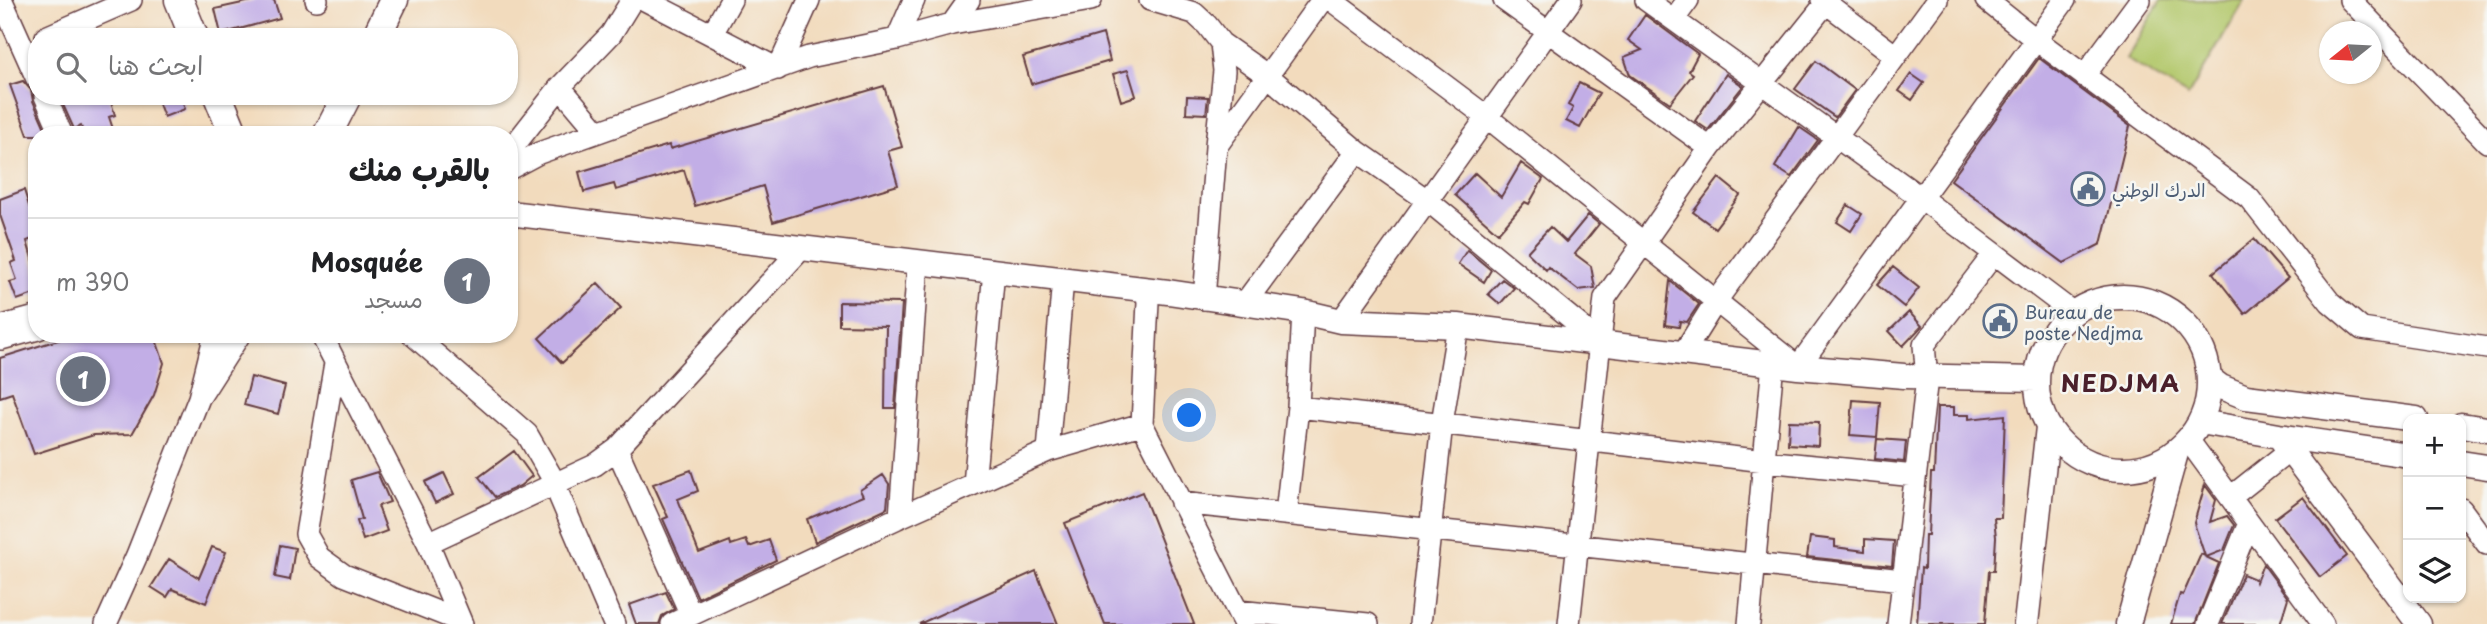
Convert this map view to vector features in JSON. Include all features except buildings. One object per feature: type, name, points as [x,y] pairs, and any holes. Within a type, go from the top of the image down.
[{"type":"highway","points":[[0,314],[28,306]]},
{"type":"highway","points":[[0,333],[28,325]]},
{"type":"main road","points":[[178,0],[190,28]]},
{"type":"main road","points":[[380,28],[394,0]]},
{"type":"main road","points":[[222,105],[230,126]]},
{"type":"main road","points":[[331,126],[342,105]]},
{"type":"street","points":[[67,28],[131,0]]},
{"type":"street","points":[[518,141],[560,88],[611,34],[632,0]]},
{"type":"street","points":[[645,0],[778,69]]},
{"type":"street","points":[[712,34],[731,0]]},
{"type":"street","points":[[778,69],[809,0]]},
{"type":"street","points":[[897,39],[914,0]]},
{"type":"street","points":[[952,24],[969,0]]},
{"type":"street","points":[[1150,0],[1199,7],[1207,24],[1222,43],[1268,76],[1357,151],[1427,200],[1600,342]]},
{"type":"street","points":[[1216,147],[1322,0]]},
{"type":"street","points":[[1331,0],[1487,117],[1798,367]]},
{"type":"street","points":[[1504,0],[1710,148]]},
{"type":"street","points":[[1341,321],[1571,0]]},
{"type":"street","points":[[1646,0],[1762,82],[2072,312]]},
{"type":"street","points":[[1674,19],[1688,0]]},
{"type":"street","points":[[1684,352],[1716,301],[1937,0]]},
{"type":"street","points":[[1986,0],[2249,198],[2330,302],[2362,329],[2487,348]]},
{"type":"street","points":[[1798,367],[2065,0]]},
{"type":"street","points":[[2084,76],[2140,0]]},
{"type":"street","points":[[2350,0],[2487,142]]},
{"type":"street","points":[[0,1],[28,41]]},
{"type":"street","points":[[518,164],[539,153],[809,57],[897,39],[952,24],[1080,1]]},
{"type":"street","points":[[1569,624],[1605,298],[1710,148],[1824,1],[1896,56]]},
{"type":"street","points":[[1203,299],[1224,71],[1222,43]]},
{"type":"street","points":[[560,88],[598,132]]},
{"type":"street","points":[[49,105],[58,126]]},
{"type":"street","points":[[1244,304],[1357,151]]},
{"type":"street","points":[[518,214],[1146,289],[1303,312],[1341,321],[1458,326],[1798,367],[1927,378],[2036,379]]},
{"type":"street","points":[[428,543],[555,485],[595,465],[617,449],[802,248]]},
{"type":"street","points":[[1898,624],[1927,378],[1924,345],[1994,254]]},
{"type":"street","points":[[900,517],[918,262]]},
{"type":"street","points":[[974,484],[994,271]]},
{"type":"street","points":[[1048,451],[1063,279]]},
{"type":"street","points":[[1146,289],[1148,302],[1142,424],[1241,617],[1368,624]]},
{"type":"street","points":[[2128,624],[2189,438],[2209,397],[2209,368],[2199,341],[2181,318],[2156,302],[2127,296],[2118,297],[2098,300],[2072,312],[2054,330],[2041,353],[2036,379],[2039,404],[2048,428],[2064,447],[2088,463],[2117,470],[2145,468],[2189,438],[2284,443],[2403,455]]},
{"type":"street","points":[[1286,514],[1298,407],[1303,312]]},
{"type":"street","points":[[1420,624],[1442,423],[1458,326]]},
{"type":"street","points":[[106,624],[137,555],[199,398],[213,343]]},
{"type":"street","points":[[199,398],[234,343]]},
{"type":"street","points":[[325,343],[428,543],[461,622]]},
{"type":"street","points":[[422,343],[527,434],[555,485],[614,624]]},
{"type":"street","points":[[335,363],[306,534],[319,556],[344,575],[461,622]]},
{"type":"street","points":[[1749,624],[1773,363]]},
{"type":"street","points":[[2209,378],[2221,387],[2246,397],[2403,417]]},
{"type":"street","points":[[1298,407],[1915,476]]},
{"type":"street","points":[[617,449],[681,620],[1048,451],[1142,424]]},
{"type":"street","points":[[2466,426],[2487,429]]},
{"type":"street","points":[[2026,624],[2048,428]]},
{"type":"street","points":[[2189,438],[2319,622]]},
{"type":"street","points":[[2231,497],[2284,443]]},
{"type":"street","points":[[2284,443],[2418,624]]},
{"type":"street","points":[[2466,464],[2487,467]]},
{"type":"street","points":[[1181,503],[1903,580]]},
{"type":"street","points":[[2466,516],[2487,544]]},
{"type":"street","points":[[2208,624],[2249,523]]},
{"type":"green space","points":[[2161,0],[2245,0],[2188,96],[2126,59]]},
{"type":"place","name":"الدرك الوطني","points":[[2088,189]]},
{"type":"place","name":"Bureau de poste Nedjma","points":[[2000,321]]},
{"type":"place","name":"Mosquée","points":[[83,379]]},
{"type":"district","name":"NEDJMA","points":[[2121,382]]}]
